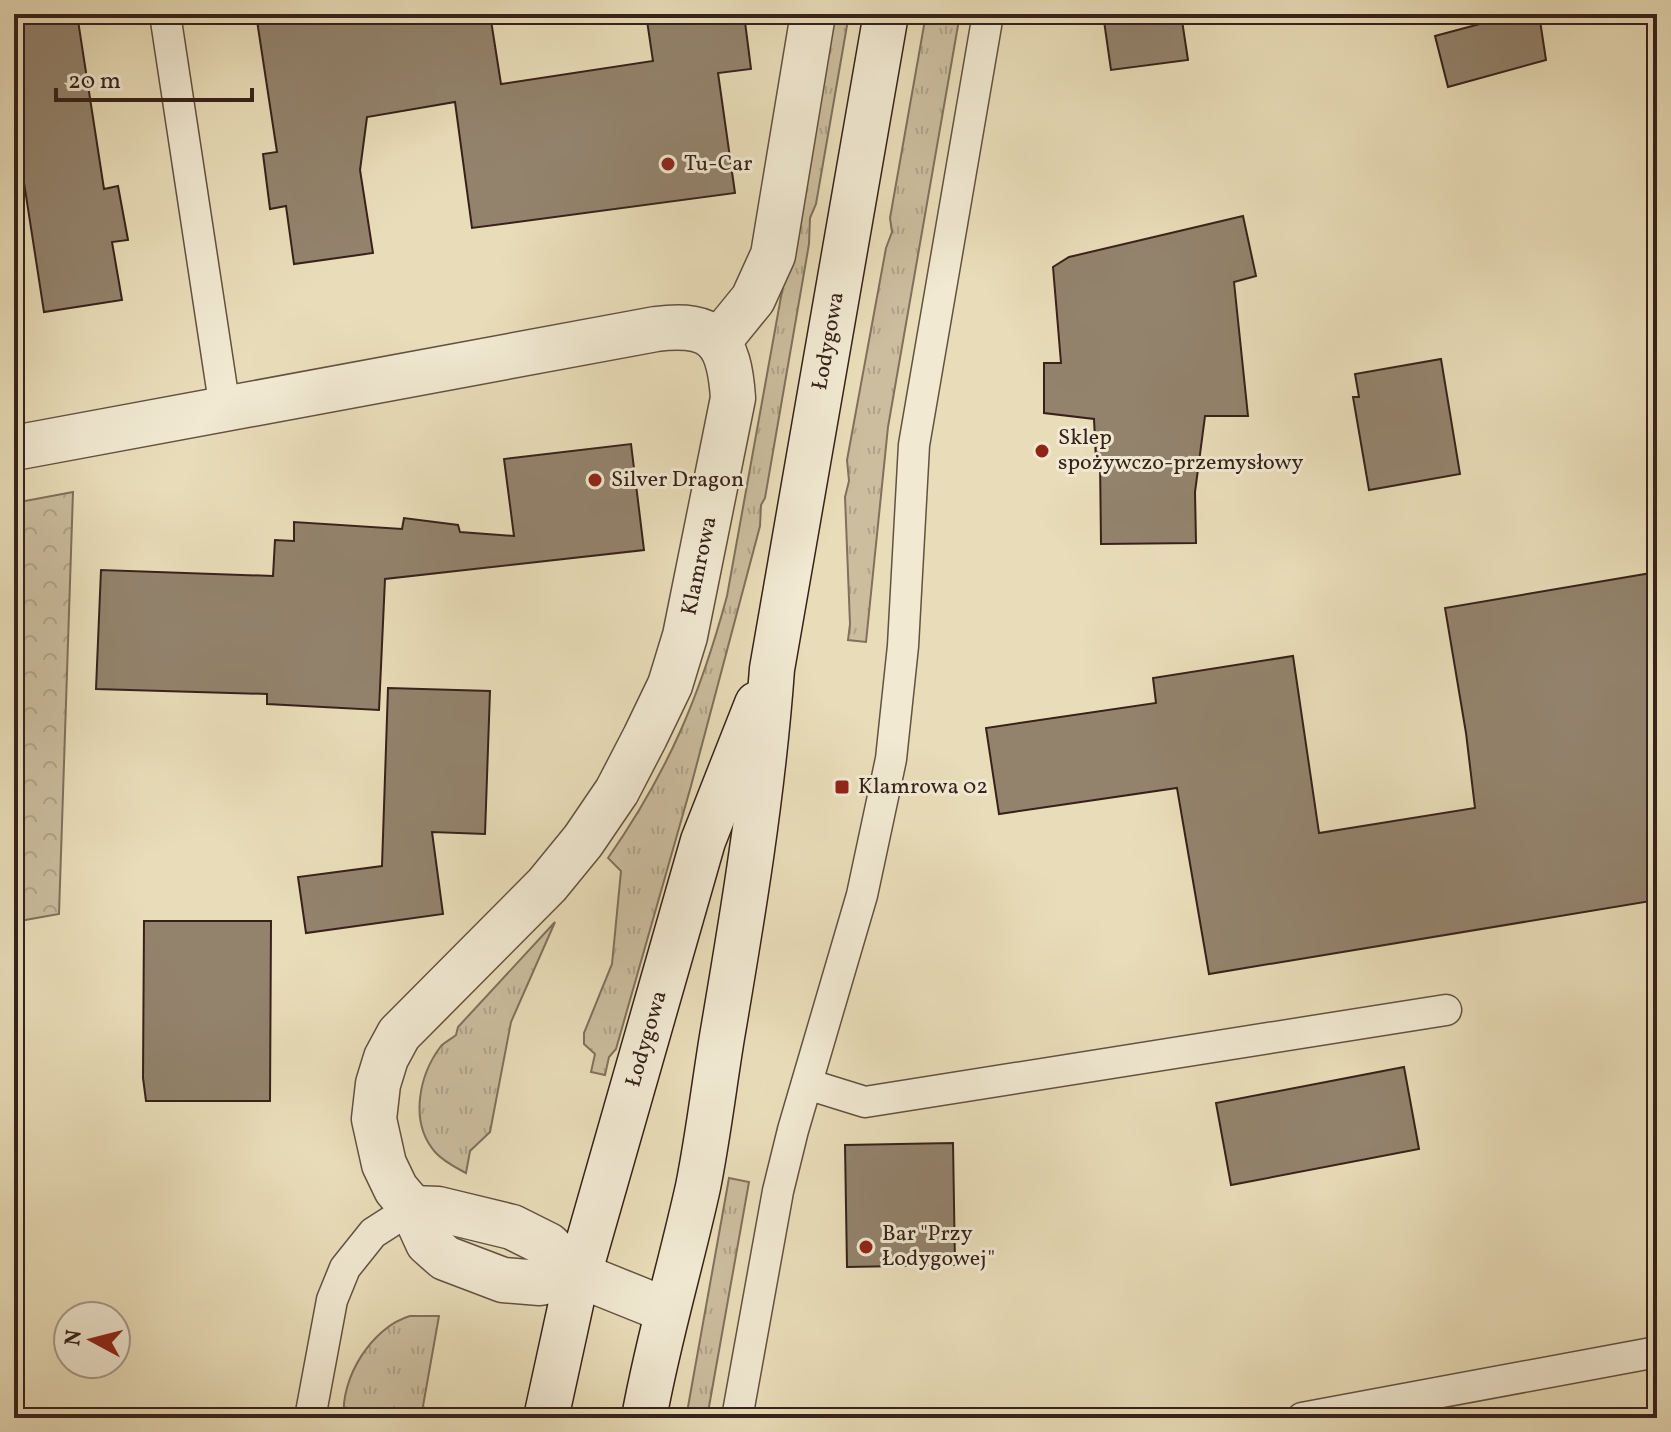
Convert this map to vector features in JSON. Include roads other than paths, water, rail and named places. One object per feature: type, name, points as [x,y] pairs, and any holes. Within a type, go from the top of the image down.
[{"type":"street","points":[[14,448],[656,329],[689,326],[706,332],[718,342],[753,299],[773,255],[813,14]]},
{"type":"street","name":"Łodygowa","points":[[644,1418],[666,1310],[682,1256],[704,1156],[753,854],[768,735],[772,669],[886,14]]},
{"type":"street","name":"Klamrowa","points":[[579,1275],[540,1283],[503,1280],[445,1258],[428,1243],[412,1208],[396,1189],[384,1164],[374,1119],[378,1084],[386,1058],[399,1034],[499,936],[583,841],[617,791],[670,685],[699,575],[733,398],[732,374],[718,342]]},
{"type":"street","name":"Łodygowa","points":[[546,1418],[579,1275],[703,841],[772,669]]},
{"type":"street","points":[[579,1275],[666,1310]]},
{"type":"lane","points":[[165,14],[225,409]]},
{"type":"lane","points":[[737,1418],[772,1217],[793,1130],[862,895],[891,759],[903,646],[914,445],[988,14]]},
{"type":"lane","points":[[807,1084],[865,1102],[1446,1010]]},
{"type":"lane","points":[[310,1418],[332,1300],[345,1268],[373,1233],[412,1208]]},
{"type":"lane","points":[[1302,1418],[1657,1352]]},
{"type":"place","name":"Tu-Car","points":[[668,164]]},
{"type":"place","name":"Sklep spożywczo-przemysłowy","points":[[1042,451]]},
{"type":"place","name":"Silver Dragon","points":[[595,480]]},
{"type":"place","name":"Klamrowa 02","points":[[842,787]]},
{"type":"place","name":"Bar \"Przy Łodygowej\"","points":[[866,1247]]}]
